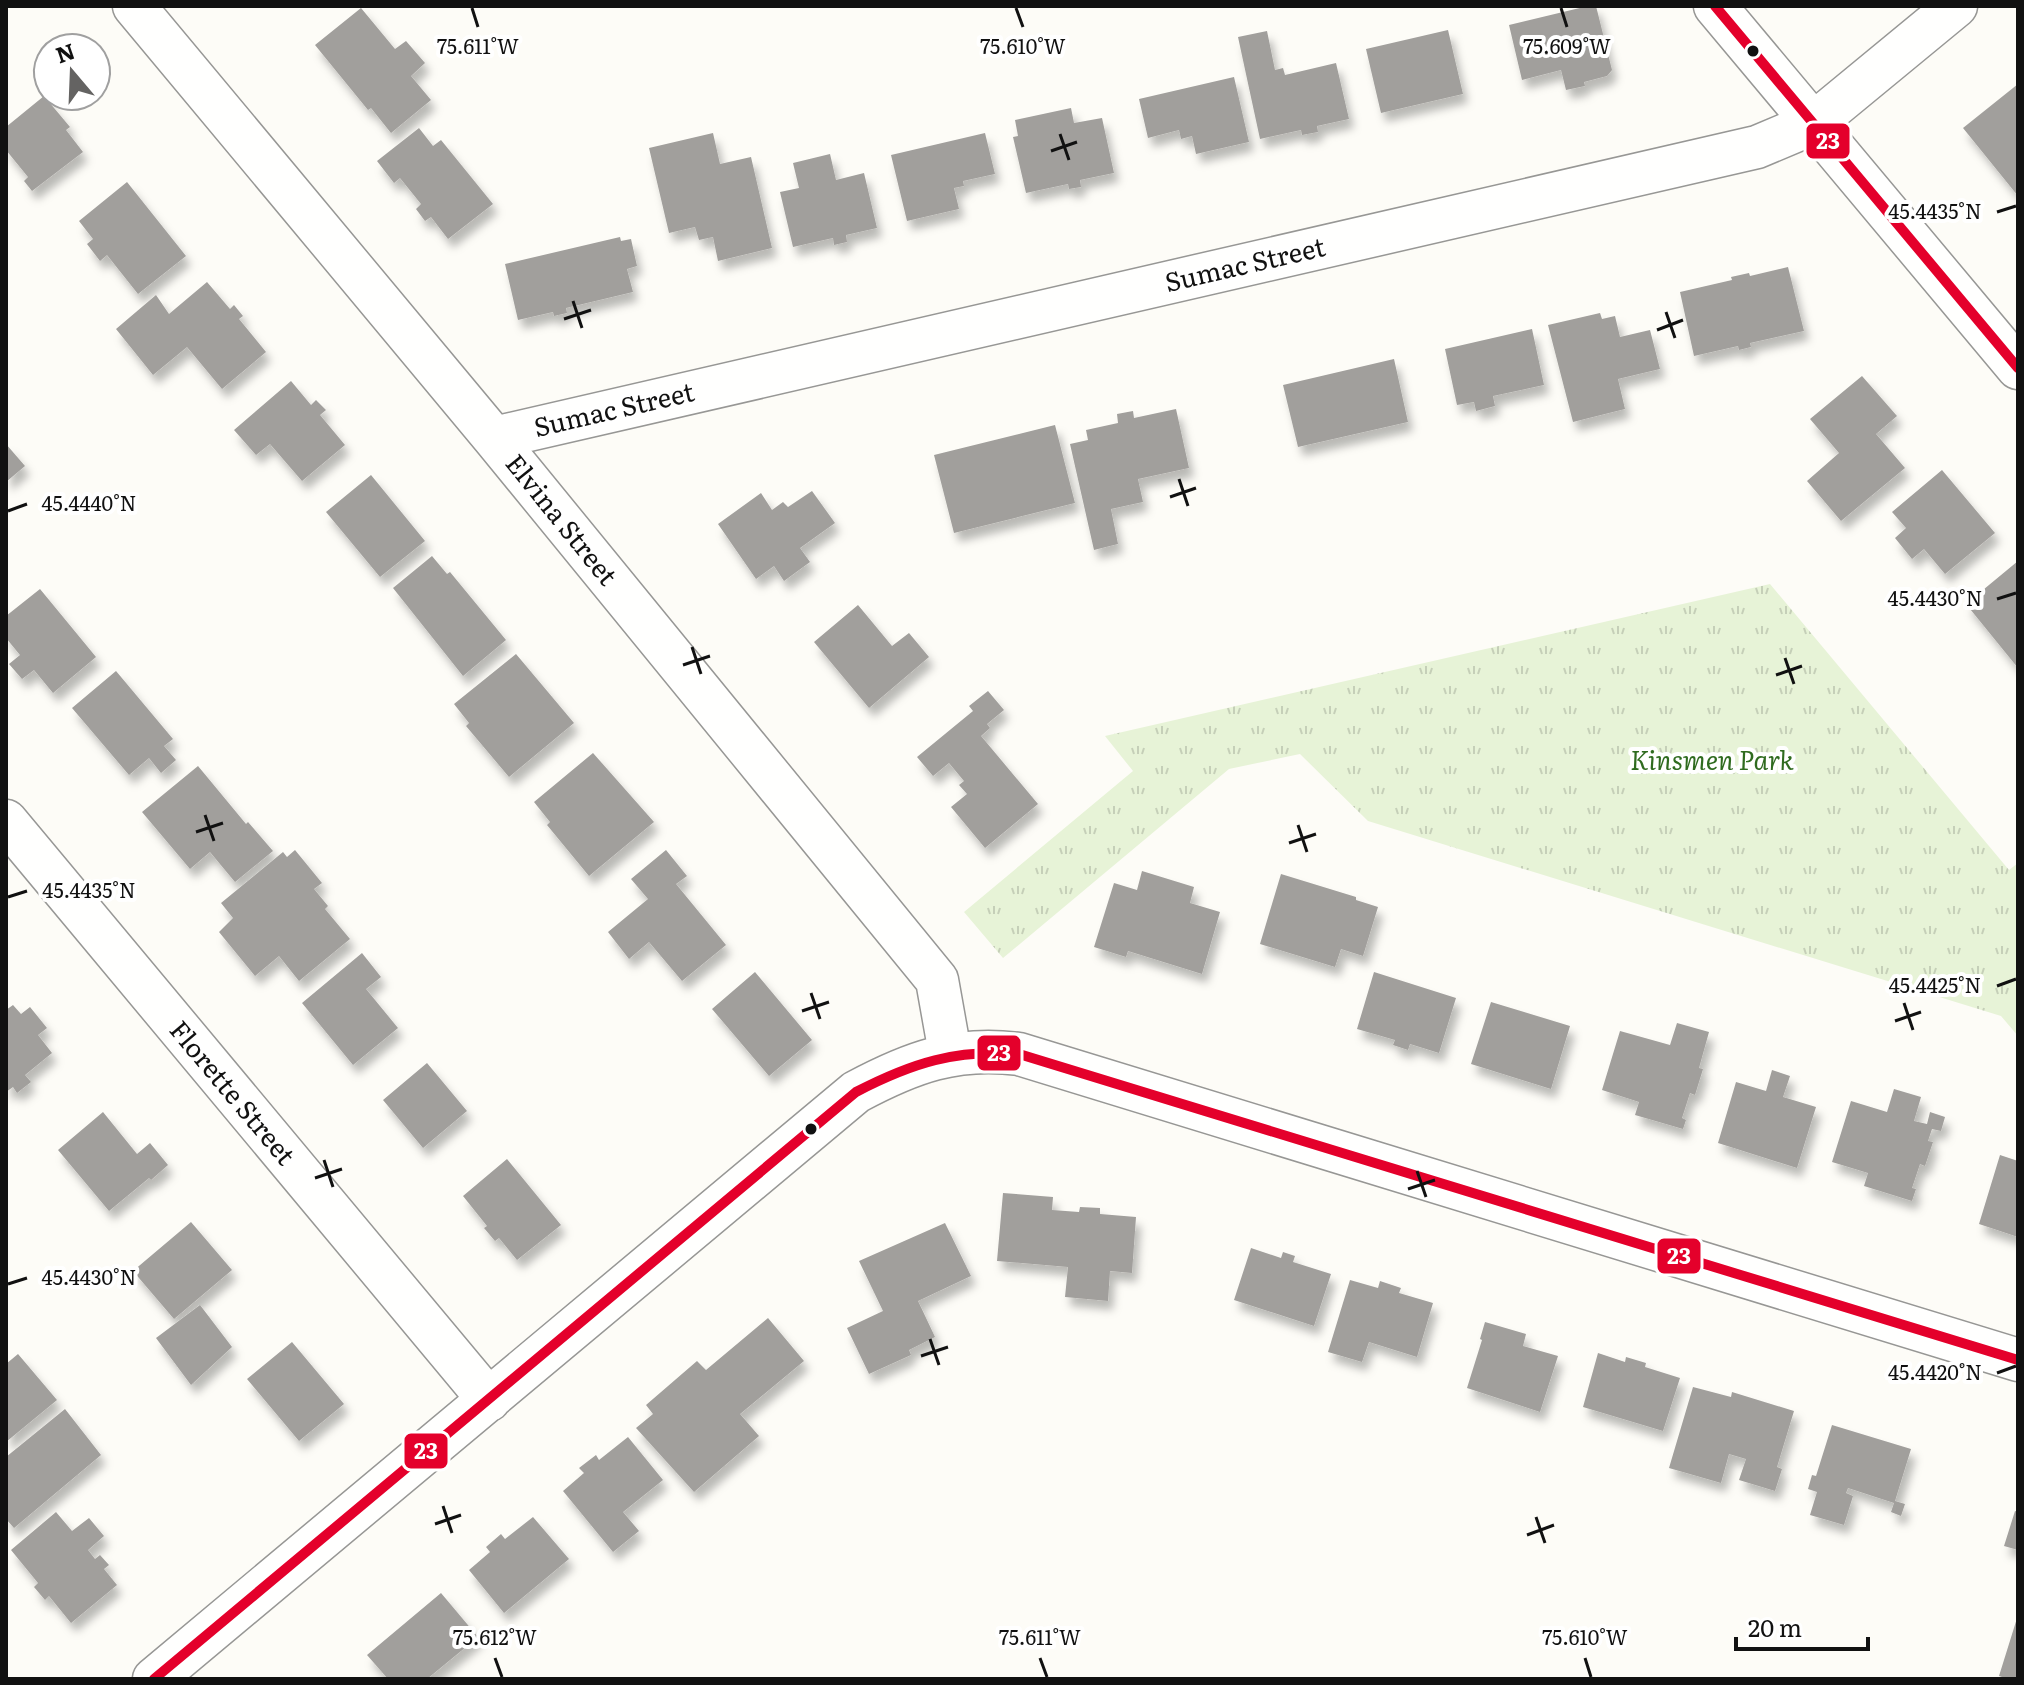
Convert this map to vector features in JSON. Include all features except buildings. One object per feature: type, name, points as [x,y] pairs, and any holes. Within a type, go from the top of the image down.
[{"type":"street","name":"Elvina Street","points":[[134,6],[494,438],[937,980],[950,1053]]},
{"type":"street","points":[[1715,6],[2018,368]]},
{"type":"street","name":"Sumac Street","points":[[494,438],[1757,147],[1814,123],[1956,6]]},
{"type":"street","name":"Florette Street","points":[[6,821],[489,1400]]},
{"type":"street","points":[[154,1679],[856,1092],[899,1069],[950,1053],[989,1050],[1019,1054],[2018,1360]]},
{"type":"green space","name":"Kinsmen Park","points":[[1770,584],[2009,870],[2018,863],[2018,1036],[2001,1016],[1368,821],[1300,754],[1229,769],[1003,958],[964,912],[1133,771],[1105,736]]},
{"type":"transit line","name":"23","points":[[1715,6],[2018,368]]},
{"type":"transit line","name":"23","points":[[154,1679],[856,1092],[896,1073],[955,1056],[1019,1054],[2018,1360]]}]
